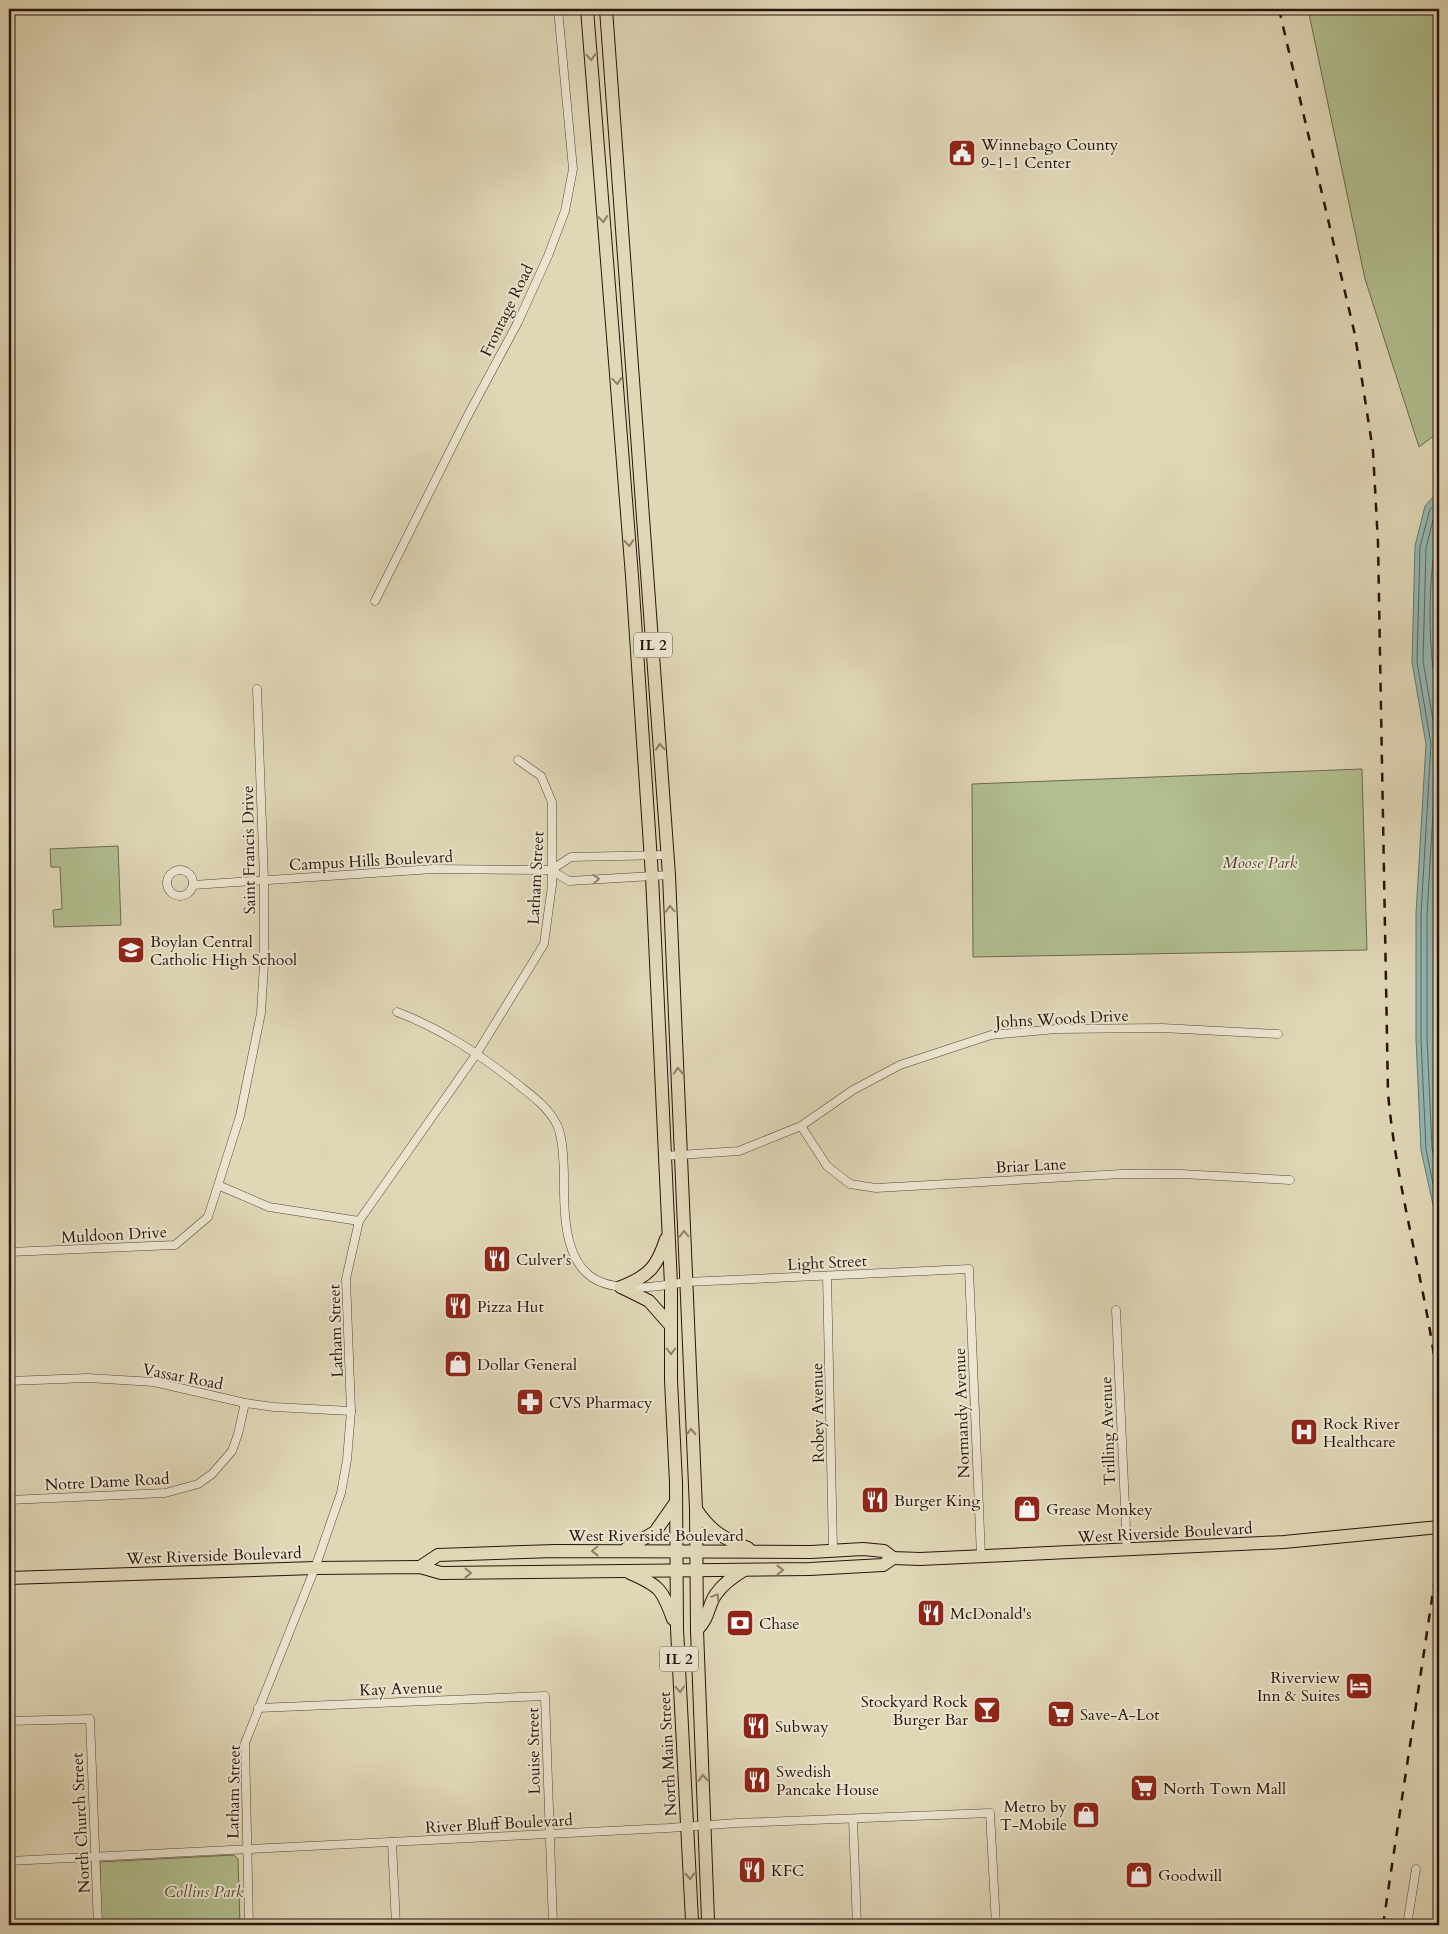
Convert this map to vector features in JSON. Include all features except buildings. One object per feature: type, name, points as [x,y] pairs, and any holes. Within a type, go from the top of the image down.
[{"type":"main road","name":"IL 2","points":[[587,9],[632,576],[652,876],[671,1285],[676,1502],[675,1550]]},
{"type":"main road","name":"IL 2","points":[[606,9],[669,875],[696,1509],[697,1630],[706,1826],[708,1920],[705,1925]]},
{"type":"main road","points":[[621,1287],[640,1279],[658,1262],[668,1232]]},
{"type":"main road","points":[[621,1287],[649,1301],[671,1326]]},
{"type":"main road","points":[[623,1550],[655,1532],[676,1502]]},
{"type":"main road","points":[[696,1509],[714,1532],[728,1541],[758,1552]]},
{"type":"main road","name":"West Riverside Boulevard","points":[[420,1567],[438,1556],[623,1550],[884,1551],[893,1558],[920,1559],[1284,1542],[1439,1527]]},
{"type":"main road","name":"North Main Street","points":[[675,1550],[677,1629],[692,1921],[697,1925]]},
{"type":"main road","name":"West Riverside Boulevard","points":[[9,1578],[315,1568],[420,1567],[441,1573],[744,1570],[883,1565],[893,1558]]},
{"type":"main road","points":[[697,1630],[706,1621],[715,1595],[733,1577],[744,1570]]},
{"type":"main road","points":[[625,1571],[653,1584],[663,1592],[677,1629]]},
{"type":"street","name":"Frontage Road","points":[[376,601],[466,417],[518,322],[548,256],[565,212],[572,169],[558,9]]},
{"type":"street","name":"Saint Francis Drive","points":[[220,1186],[240,1116],[260,1013],[264,964],[264,879],[257,688]]},
{"type":"street","name":"Latham Street","points":[[249,1925],[245,1743],[315,1568],[340,1493],[347,1460],[351,1411],[346,1279],[359,1221],[477,1053],[544,944],[551,893],[552,802],[541,776],[518,760]]},
{"type":"street","points":[[551,870],[571,857],[667,855]]},
{"type":"street","name":"Campus Hills Boulevard","points":[[193,885],[433,869],[551,870],[568,881],[669,875]]},
{"type":"street","name":"Light Street","points":[[397,1012],[427,1023],[477,1053],[544,1105],[558,1124],[564,1167],[564,1202],[569,1246],[589,1277],[595,1281],[621,1287],[644,1288],[686,1282],[969,1269]]},
{"type":"street","name":"Johns Woods Drive","points":[[664,1156],[739,1152],[801,1126],[853,1090],[900,1065],[991,1035],[1056,1029],[1162,1028],[1278,1034]]},
{"type":"street","name":"Briar Lane","points":[[801,1126],[827,1166],[850,1184],[876,1188],[1121,1174],[1181,1174],[1290,1180]]},
{"type":"street","points":[[220,1186],[270,1207],[359,1221]]},
{"type":"street","name":"Muldoon Drive","points":[[9,1252],[175,1245],[208,1216],[220,1186]]},
{"type":"street","name":"Normandy Avenue","points":[[969,1269],[981,1556]]},
{"type":"street","name":"Robey Avenue","points":[[827,1276],[833,1550]]},
{"type":"street","name":"Trilling Avenue","points":[[1116,1310],[1127,1550]]},
{"type":"street","name":"Vassar Road","points":[[9,1381],[88,1378],[154,1382],[245,1403],[274,1407],[351,1411]]},
{"type":"street","name":"Notre Dame Road","points":[[9,1500],[165,1493],[198,1484],[212,1474],[232,1451],[245,1403]]},
{"type":"street","name":"Kay Avenue","points":[[258,1708],[545,1696]]},
{"type":"street","name":"Louise Street","points":[[545,1696],[548,1834],[553,1925]]},
{"type":"street","name":"North Church Street","points":[[9,1722],[90,1719],[98,1925]]},
{"type":"street","name":"River Bluff Boulevard","points":[[9,1861],[738,1823],[990,1812],[996,1925]]},
{"type":"street","points":[[853,1819],[857,1925]]},
{"type":"street","points":[[392,1842],[396,1925]]},
{"type":"street","points":[[1407,1925],[1416,1869]]},
{"type":"green space","points":[[1308,9],[1439,9],[1439,432],[1419,447],[1365,279]]},
{"type":"green space","name":"Moose Park","points":[[1362,769],[1367,950],[973,957],[972,784]]},
{"type":"green space","points":[[118,846],[121,925],[54,927],[53,910],[62,909],[60,867],[51,867],[50,849]]},
{"type":"green space","name":"Collins Park","points":[[234,1855],[238,1859],[240,1925],[100,1925],[100,1862]]},
{"type":"water","points":[[1439,495],[1439,1232],[1421,1150],[1416,1039],[1416,914],[1426,744],[1412,662],[1415,546],[1425,506],[1432,498]]},
{"type":"railway","points":[[1279,9],[1355,335],[1373,451],[1378,543],[1388,1093],[1398,1169],[1428,1318],[1439,1393]]},
{"type":"railway","points":[[1383,1925],[1439,1552]]},
{"type":"place","name":"Winnebago County 9-1-1 Center","points":[[962,153]]},
{"type":"place","name":"Boylan Central Catholic High School","points":[[131,950]]},
{"type":"place","name":"Culver's","points":[[497,1259]]},
{"type":"place","name":"Pizza Hut","points":[[458,1306]]},
{"type":"place","name":"Dollar General","points":[[458,1364]]},
{"type":"place","name":"CVS Pharmacy","points":[[530,1402]]},
{"type":"place","name":"Rock River Healthcare","points":[[1304,1432]]},
{"type":"place","name":"Burger King","points":[[875,1500]]},
{"type":"place","name":"Grease Monkey","points":[[1027,1509]]},
{"type":"place","name":"McDonald's","points":[[931,1613]]},
{"type":"place","name":"Chase","points":[[740,1623]]},
{"type":"place","name":"Riverview Inn & Suites","points":[[1359,1686]]},
{"type":"place","name":"Stockyard Rock Burger Bar","points":[[987,1710]]},
{"type":"place","name":"Save-A-Lot","points":[[1061,1714]]},
{"type":"place","name":"Subway","points":[[756,1726]]},
{"type":"place","name":"Swedish Pancake House","points":[[757,1780]]},
{"type":"place","name":"North Town Mall","points":[[1144,1788]]},
{"type":"place","name":"Metro by T-Mobile","points":[[1086,1815]]},
{"type":"place","name":"KFC","points":[[752,1870]]},
{"type":"place","name":"Goodwill","points":[[1139,1875]]}]
